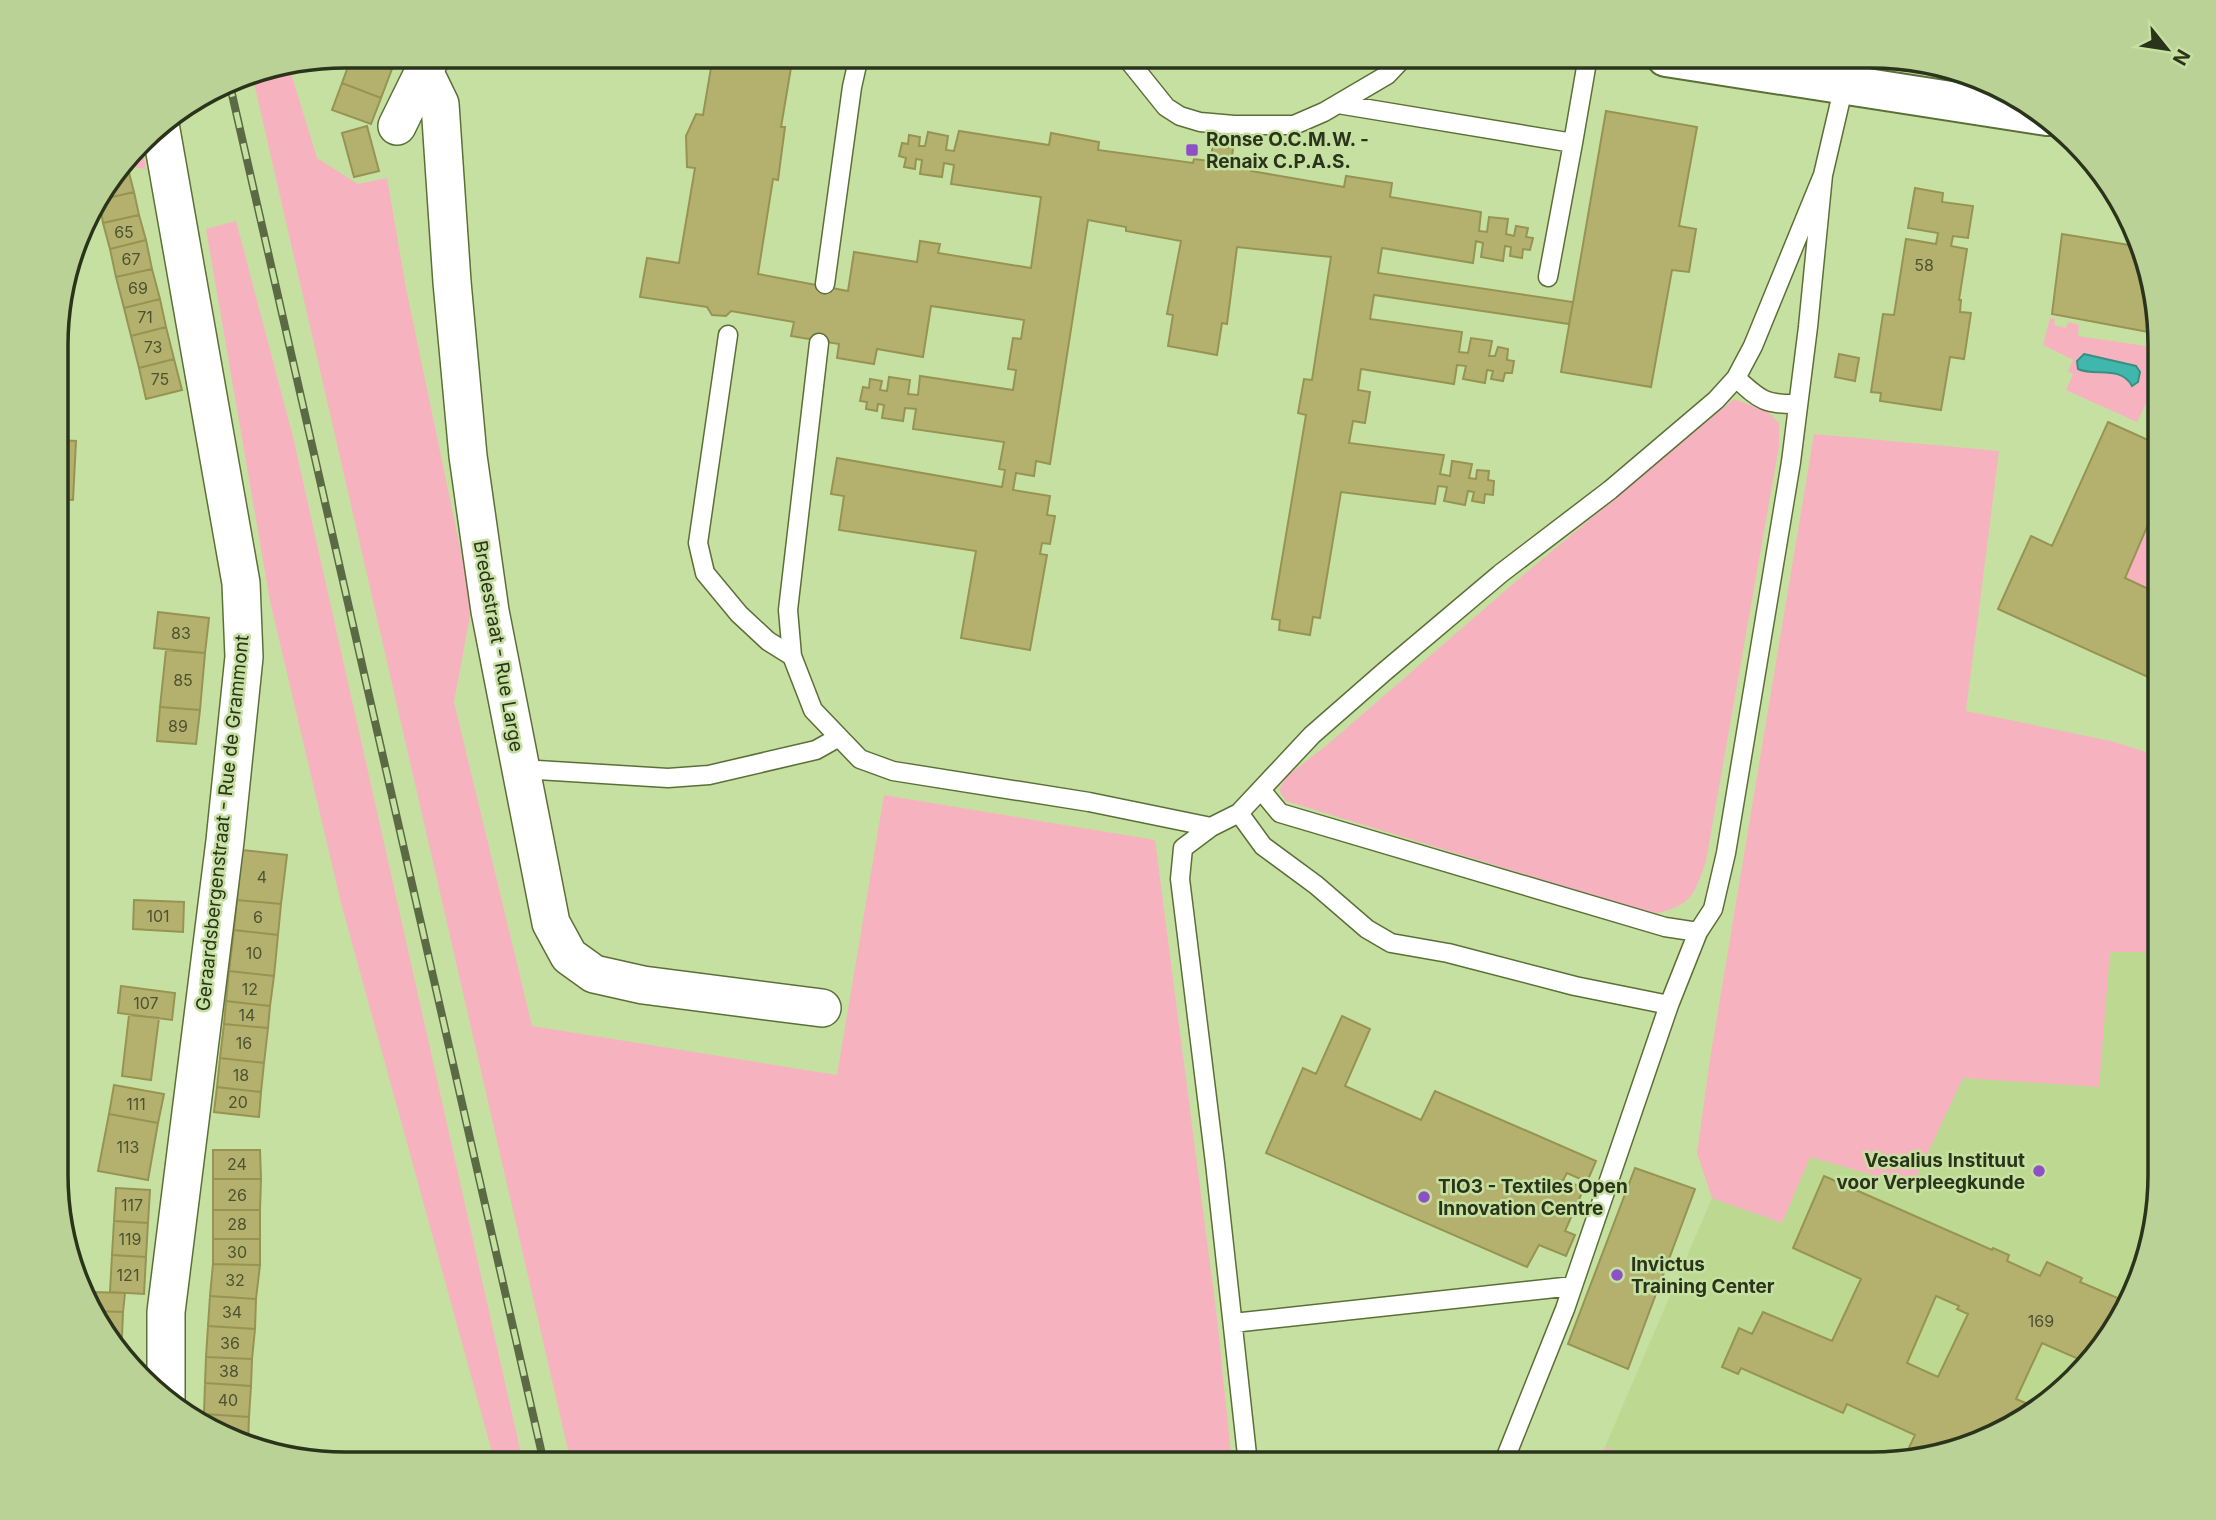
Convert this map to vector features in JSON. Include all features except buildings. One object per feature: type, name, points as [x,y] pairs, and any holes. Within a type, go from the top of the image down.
[{"type":"street","name":"Bredestraat - Rue Large","points":[[397,125],[426,68]]},
{"type":"street","name":"Bredestraat - Rue Large","points":[[429,68],[440,104],[452,282],[470,469],[490,611],[551,923],[569,956],[594,974],[643,985],[822,1008]]},
{"type":"street","points":[[1751,68],[2020,112]]},
{"type":"street","name":"Geraardsbergenstraat - Rue de Grammont","points":[[162,138],[242,583],[244,657],[225,841],[166,1312],[166,1386]]},
{"type":"lane","points":[[825,284],[856,68]]},
{"type":"lane","points":[[1135,68],[1166,107],[1181,116],[1200,122],[1294,125],[1314,118],[1387,75],[1394,68]]},
{"type":"lane","points":[[1548,276],[1586,68]]},
{"type":"lane","points":[[1508,1452],[1573,1286],[1669,1005],[1698,932],[1713,909],[1726,853],[1791,462],[1823,175],[1844,85]]},
{"type":"lane","points":[[1338,104],[1573,143]]},
{"type":"lane","points":[[1247,1452],[1180,879],[1183,848],[1211,827],[1239,813],[1312,735],[1384,672],[1500,574],[1610,490],[1716,400],[1736,378],[1758,333],[1823,175]]},
{"type":"lane","points":[[728,335],[698,543],[705,573],[739,614],[768,641],[792,656]]},
{"type":"lane","points":[[819,343],[815,398],[788,610],[792,656],[813,710],[860,759],[893,771],[1089,802],[1211,827]]},
{"type":"lane","points":[[1736,378],[1754,395],[1775,405],[1798,404]]},
{"type":"lane","points":[[521,769],[668,778],[709,775],[816,750],[839,737]]},
{"type":"lane","points":[[1265,785],[1280,813],[1652,923],[1698,932]]},
{"type":"lane","points":[[1239,813],[1264,846],[1317,886],[1367,929],[1391,943],[1448,953],[1575,986],[1669,1005]]},
{"type":"lane","points":[[1233,1323],[1573,1286]]},
{"type":"shaded area","points":[[291,74],[317,158],[358,184],[387,178],[406,288],[472,605],[454,702],[532,1026],[837,1075],[884,795],[1155,840],[1217,1318],[1231,1452],[568,1452],[254,84]]},
{"type":"shaded area","points":[[144,155],[146,169],[133,167]]},
{"type":"shaded area","points":[[236,221],[293,437],[521,1452],[492,1452],[341,903],[270,601],[206,229]]},
{"type":"shaded area","points":[[2050,318],[2055,319],[2054,325],[2066,328],[2068,322],[2079,325],[2078,336],[2148,346],[2148,400],[2137,422],[2066,390],[2073,374],[2068,371],[2073,360],[2043,345]]},
{"type":"shaded area","points":[[1734,399],[1767,411],[1779,423],[1779,446],[1706,861],[1694,891],[1684,903],[1654,914],[1286,801],[1279,790],[1287,776]]},
{"type":"shaded area","points":[[1814,434],[1999,451],[1966,711],[2111,741],[2148,753],[2148,946],[2147,952],[2110,952],[2099,1087],[1963,1078],[1912,1186],[1810,1157],[1782,1223],[1712,1198],[1697,1153],[1710,1059]]},
{"type":"shaded area","points":[[2148,525],[2148,589],[2125,578]]},
{"type":"shaded area","name":"Vesalius Instituut voor Verpleegkunde","points":[[2148,945],[2148,1175],[2142,1229],[2127,1281],[2111,1313],[2091,1343],[2067,1371],[2025,1405],[1977,1431],[1943,1442],[1907,1449],[1871,1452],[1619,1452],[1605,1447],[1712,1198],[1782,1223],[1810,1157],[1912,1186],[1962,1078],[2099,1086],[2110,951],[2147,951]]},
{"type":"shaded area","points":[[1605,1447],[1619,1452],[1603,1452]]},
{"type":"water","points":[[2084,354],[2136,366],[2140,372],[2138,382],[2132,386],[2115,374],[2078,369],[2077,361]]},
{"type":"railway","points":[[232,93],[541,1452]]},
{"type":"place","name":"Ronse O.C.M.W. - Renaix C.P.A.S.","points":[[1192,150]]},
{"type":"place","name":"Vesalius Instituut voor Verpleegkunde","points":[[2039,1171]]},
{"type":"place","name":"TIO3 - Textiles Open Innovation Centre","points":[[1424,1197]]},
{"type":"place","name":"Invictus Training Center","points":[[1617,1275]]}]
